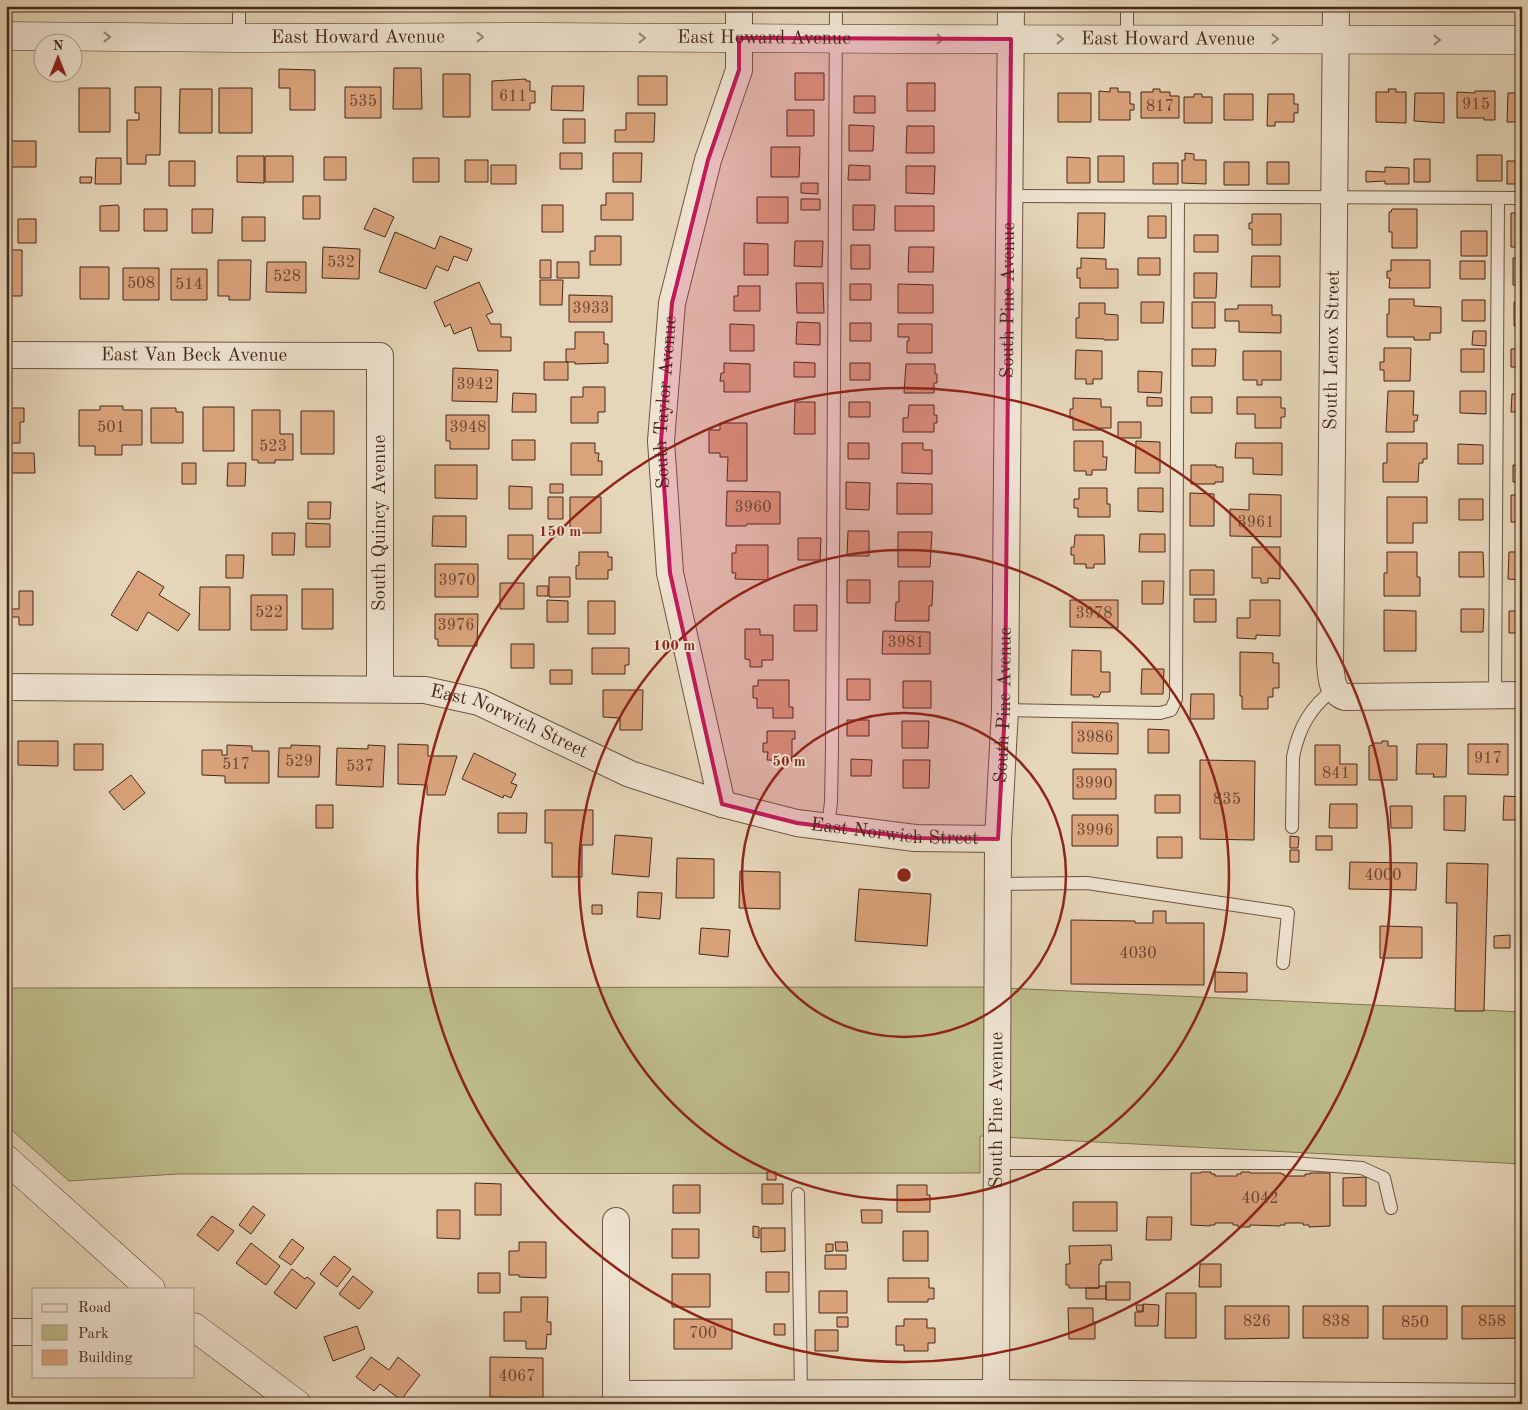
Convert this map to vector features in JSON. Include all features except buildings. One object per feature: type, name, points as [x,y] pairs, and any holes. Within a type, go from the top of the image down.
[{"type":"main road","name":"East Howard Avenue","points":[[6,36],[1522,40]]},
{"type":"main road","points":[[6,1159],[150,1288]]},
{"type":"main road","points":[[195,1330],[297,1404]]},
{"type":"street","name":"South Taylor Avenue","points":[[722,804],[670,573],[662,441],[672,303],[708,160],[739,70],[739,6]]},
{"type":"street","name":"South Pine Avenue","points":[[996,1398],[998,838],[1005,710],[1011,6]]},
{"type":"street","name":"South Lenox Street","points":[[1336,6],[1330,662],[1331,676],[1336,690]]},
{"type":"street","name":"East Van Beck Avenue","points":[[6,355],[380,356]]},
{"type":"street","name":"South Quincy Avenue","points":[[380,356],[380,689]]},
{"type":"street","name":"East Norwich Street","points":[[6,687],[425,690],[479,702],[630,774],[722,804],[797,823],[915,838],[998,838]]},
{"type":"street","points":[[1336,690],[1346,697],[1522,695]]},
{"type":"street","points":[[616,1221],[616,1394],[1244,1399],[1522,1397]]},
{"type":"street","points":[[6,1332],[32,1332]]},
{"type":"lane","points":[[239,6],[239,38]]},
{"type":"lane","points":[[828,827],[831,802],[832,750],[836,6]]},
{"type":"lane","points":[[1127,6],[1127,39]]},
{"type":"lane","points":[[1010,196],[1522,198]]},
{"type":"lane","points":[[1005,710],[1160,713],[1171,710],[1176,699],[1178,197]]},
{"type":"lane","points":[[1495,695],[1498,198]]},
{"type":"lane","points":[[1292,827],[1293,757],[1295,746],[1312,710],[1319,701],[1336,690]]},
{"type":"lane","points":[[998,884],[1088,883],[1288,913],[1283,963]]},
{"type":"lane","points":[[997,1163],[1291,1163],[1362,1168],[1384,1178],[1391,1208]]},
{"type":"lane","points":[[798,1194],[801,1394]]},
{"type":"highlighted area","points":[[739,38],[1011,39],[1005,710],[998,839],[915,838],[797,823],[722,804],[670,573],[661,441],[672,303],[708,160],[739,70]]},
{"type":"green space","points":[[983,987],[1522,1012],[1522,1164],[980,1136],[980,1173],[177,1174],[69,1181],[6,1125],[6,988]]}]
